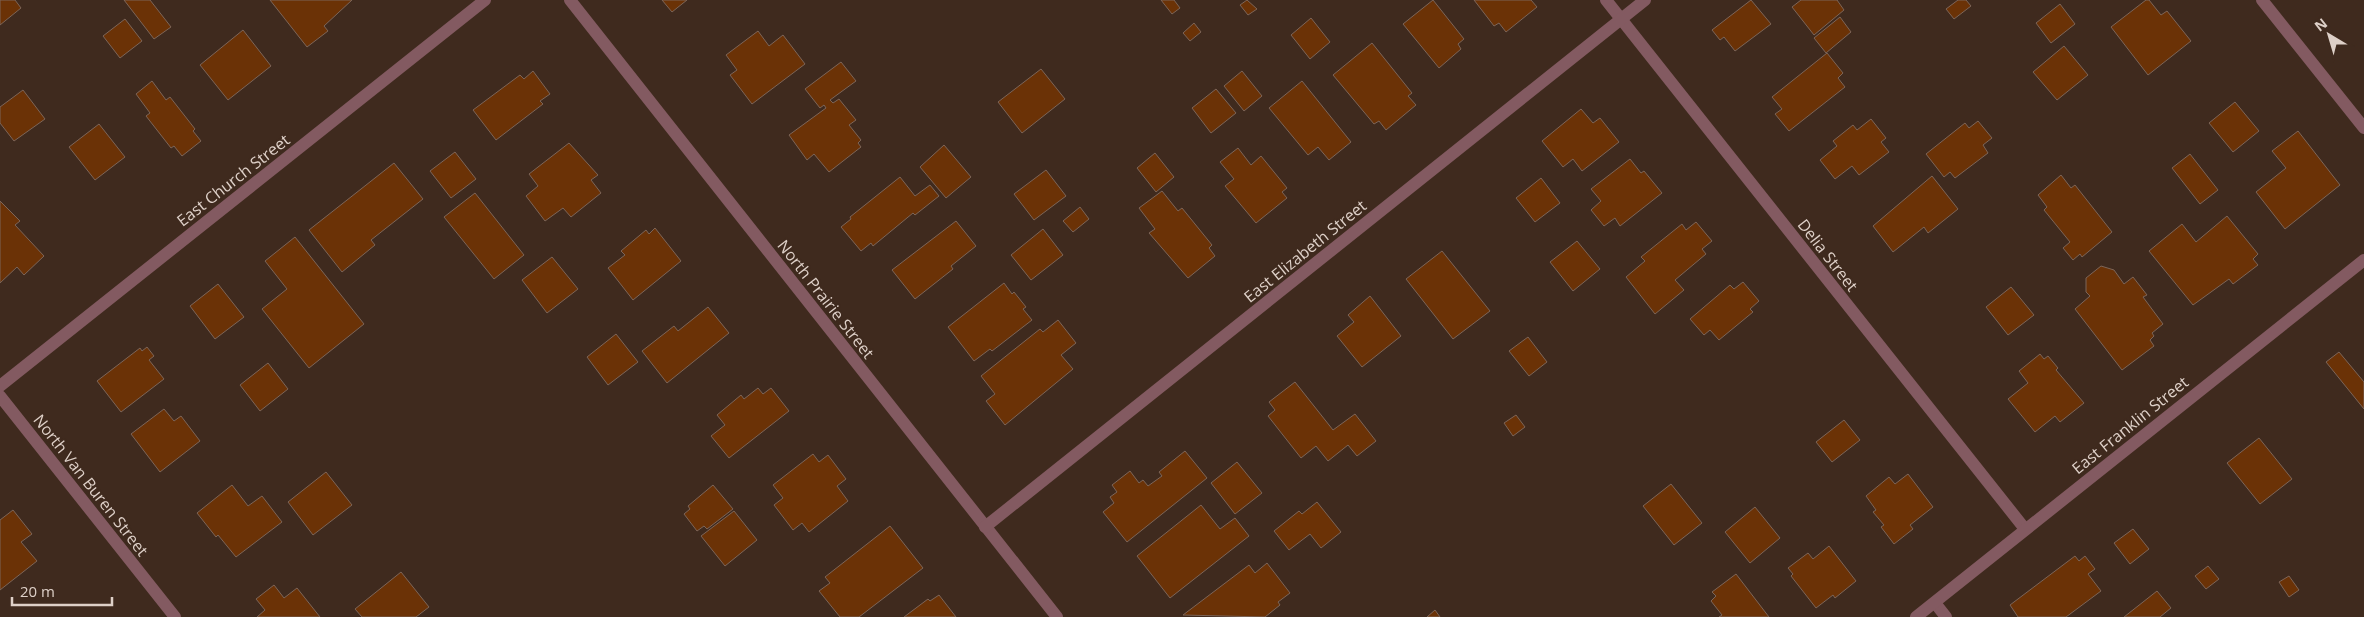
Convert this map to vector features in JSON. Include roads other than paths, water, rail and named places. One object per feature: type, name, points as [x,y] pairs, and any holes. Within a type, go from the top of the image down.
[{"type":"street","name":"East Church Street","points":[[0,386],[485,0]]},
{"type":"street","name":"North Prairie Street","points":[[570,0],[1057,617]]},
{"type":"street","name":"Delia Street","points":[[1606,0],[2025,529]]},
{"type":"street","name":"East Elizabeth Street","points":[[985,527],[1645,0]]},
{"type":"street","points":[[2262,0],[2364,128]]},
{"type":"street","name":"East Franklin Street","points":[[1916,617],[2364,260]]},
{"type":"street","name":"North Van Buren Street","points":[[0,396],[175,617]]},
{"type":"street","points":[[1934,603],[1946,617]]}]
